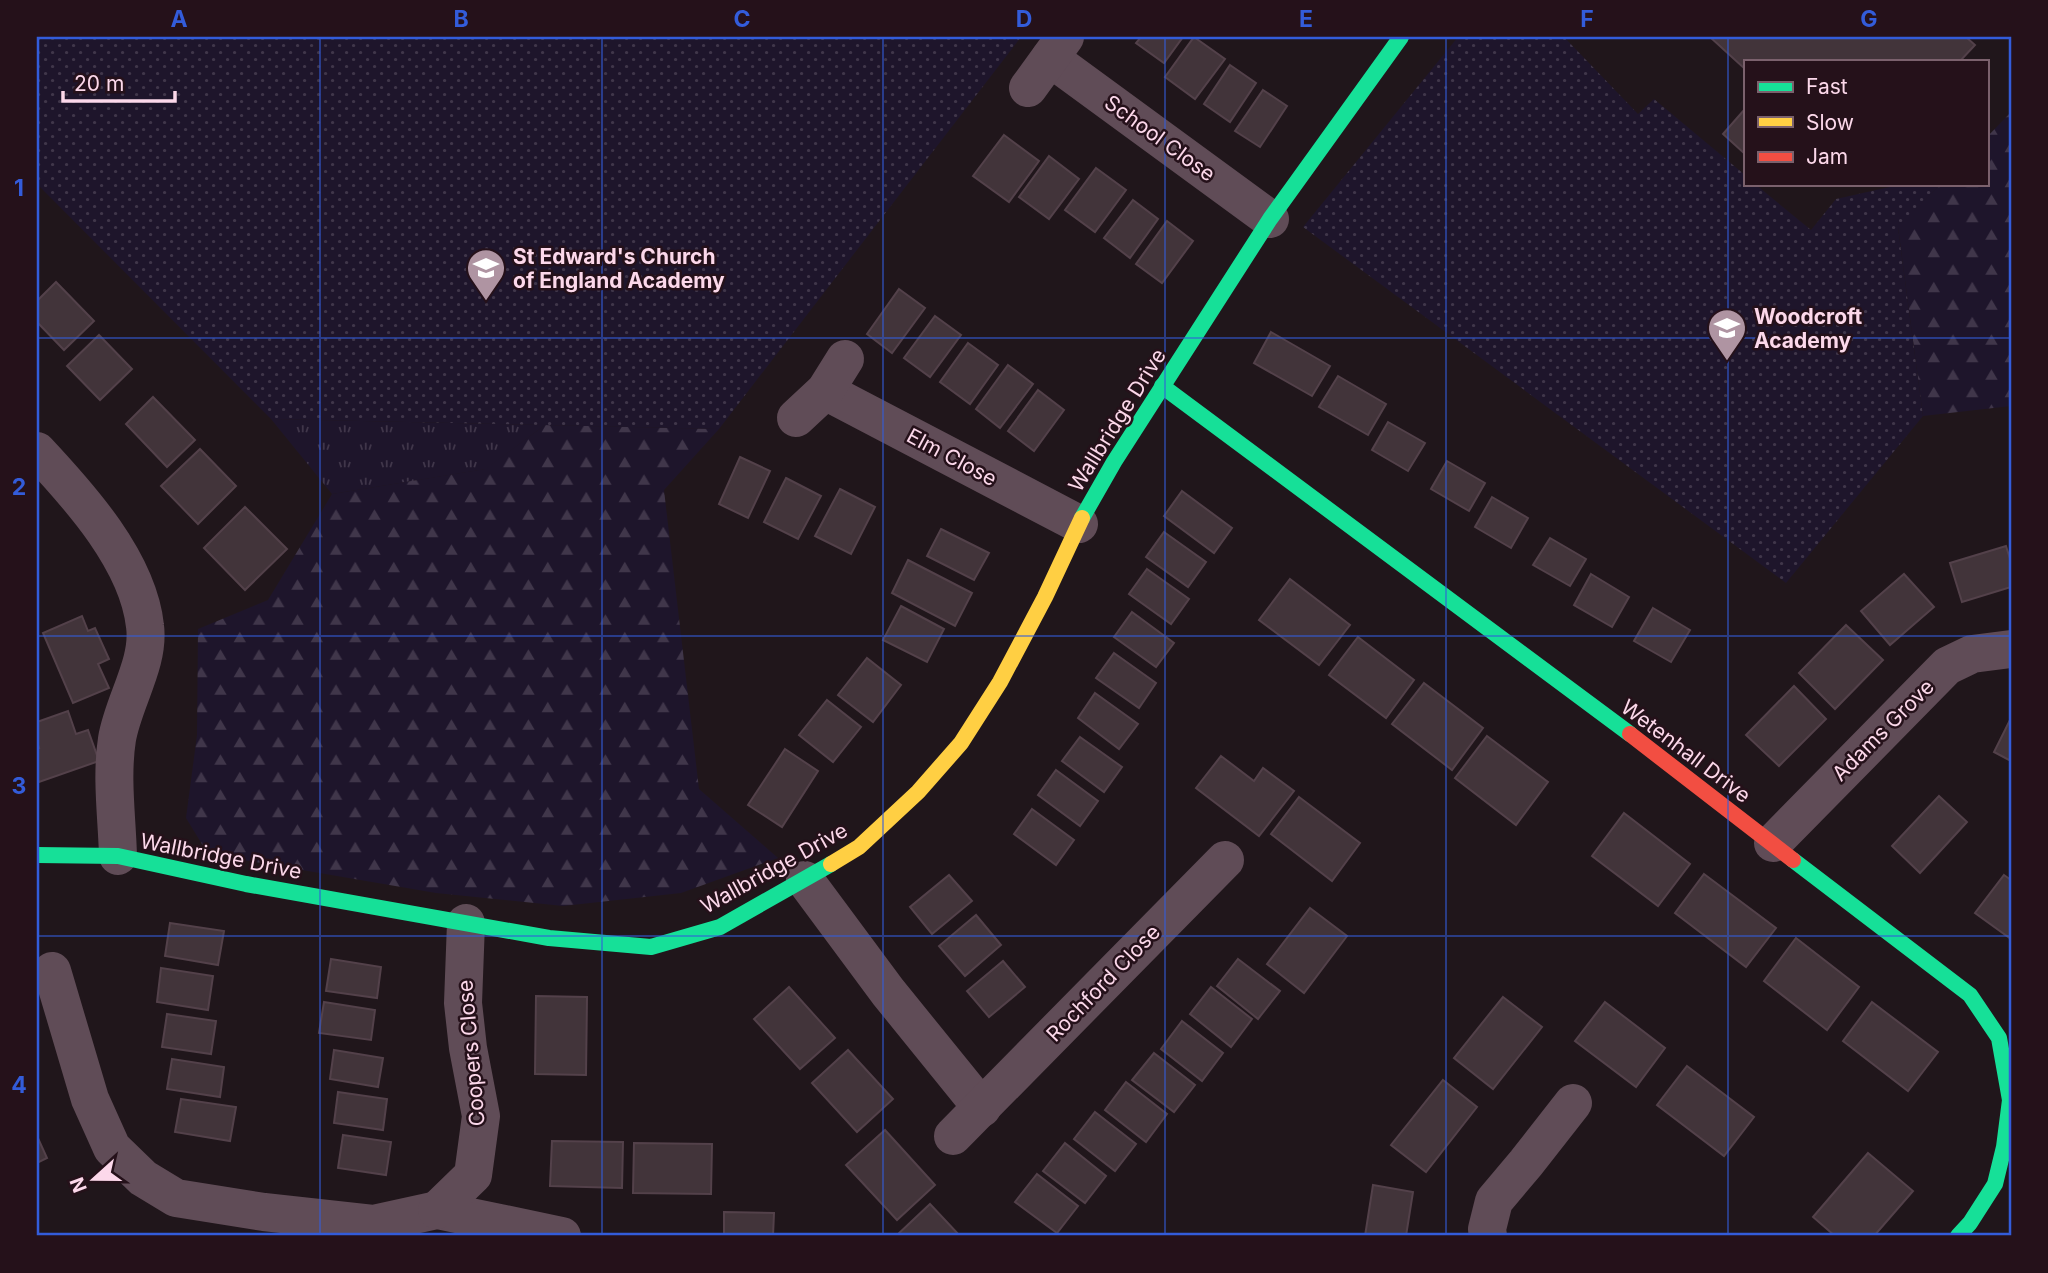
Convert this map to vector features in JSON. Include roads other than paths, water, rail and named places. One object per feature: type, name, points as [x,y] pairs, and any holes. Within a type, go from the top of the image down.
[{"type":"street","name":"Wallbridge Drive","points":[[37,855],[118,856],[246,884],[549,938],[651,947],[720,927],[805,880],[859,847],[918,792],[961,743],[1000,682],[1045,597],[1079,524],[1114,462],[1270,219],[1401,37]]},
{"type":"street","name":"School Close","points":[[1028,88],[1057,47],[1270,219]]},
{"type":"street","points":[[796,418],[825,391],[845,359]]},
{"type":"street","name":"Wetenhall Drive","points":[[1162,386],[1773,843],[1970,995],[1999,1038],[2010,1100],[2004,1147],[1995,1184],[1970,1223],[1958,1236]]},
{"type":"street","name":"Elm Close","points":[[825,391],[1079,524]]},
{"type":"street","points":[[37,451],[103,530],[128,567],[140,598],[146,628],[142,663],[124,708],[117,740],[115,778],[118,856]]},
{"type":"street","name":"Adams Grove","points":[[1773,843],[1947,666],[1972,654],[2011,649]]},
{"type":"street","name":"Rochford Close","points":[[953,1136],[1225,860]]},
{"type":"street","points":[[805,880],[888,992],[982,1108]]},
{"type":"street","name":"Coopers Close","points":[[437,1210],[473,1175],[481,1116],[468,1048],[463,1003],[466,923]]},
{"type":"street","points":[[52,971],[90,1099],[112,1148],[143,1178],[176,1198],[264,1212],[373,1224],[437,1210],[562,1236]]},
{"type":"street","points":[[1488,1236],[1487,1229],[1494,1201],[1573,1103]]},
{"type":"place","name":"St Edward's Church of England Academy","points":[[486,302]]},
{"type":"place","name":"Woodcroft Academy","points":[[1727,362]]}]
